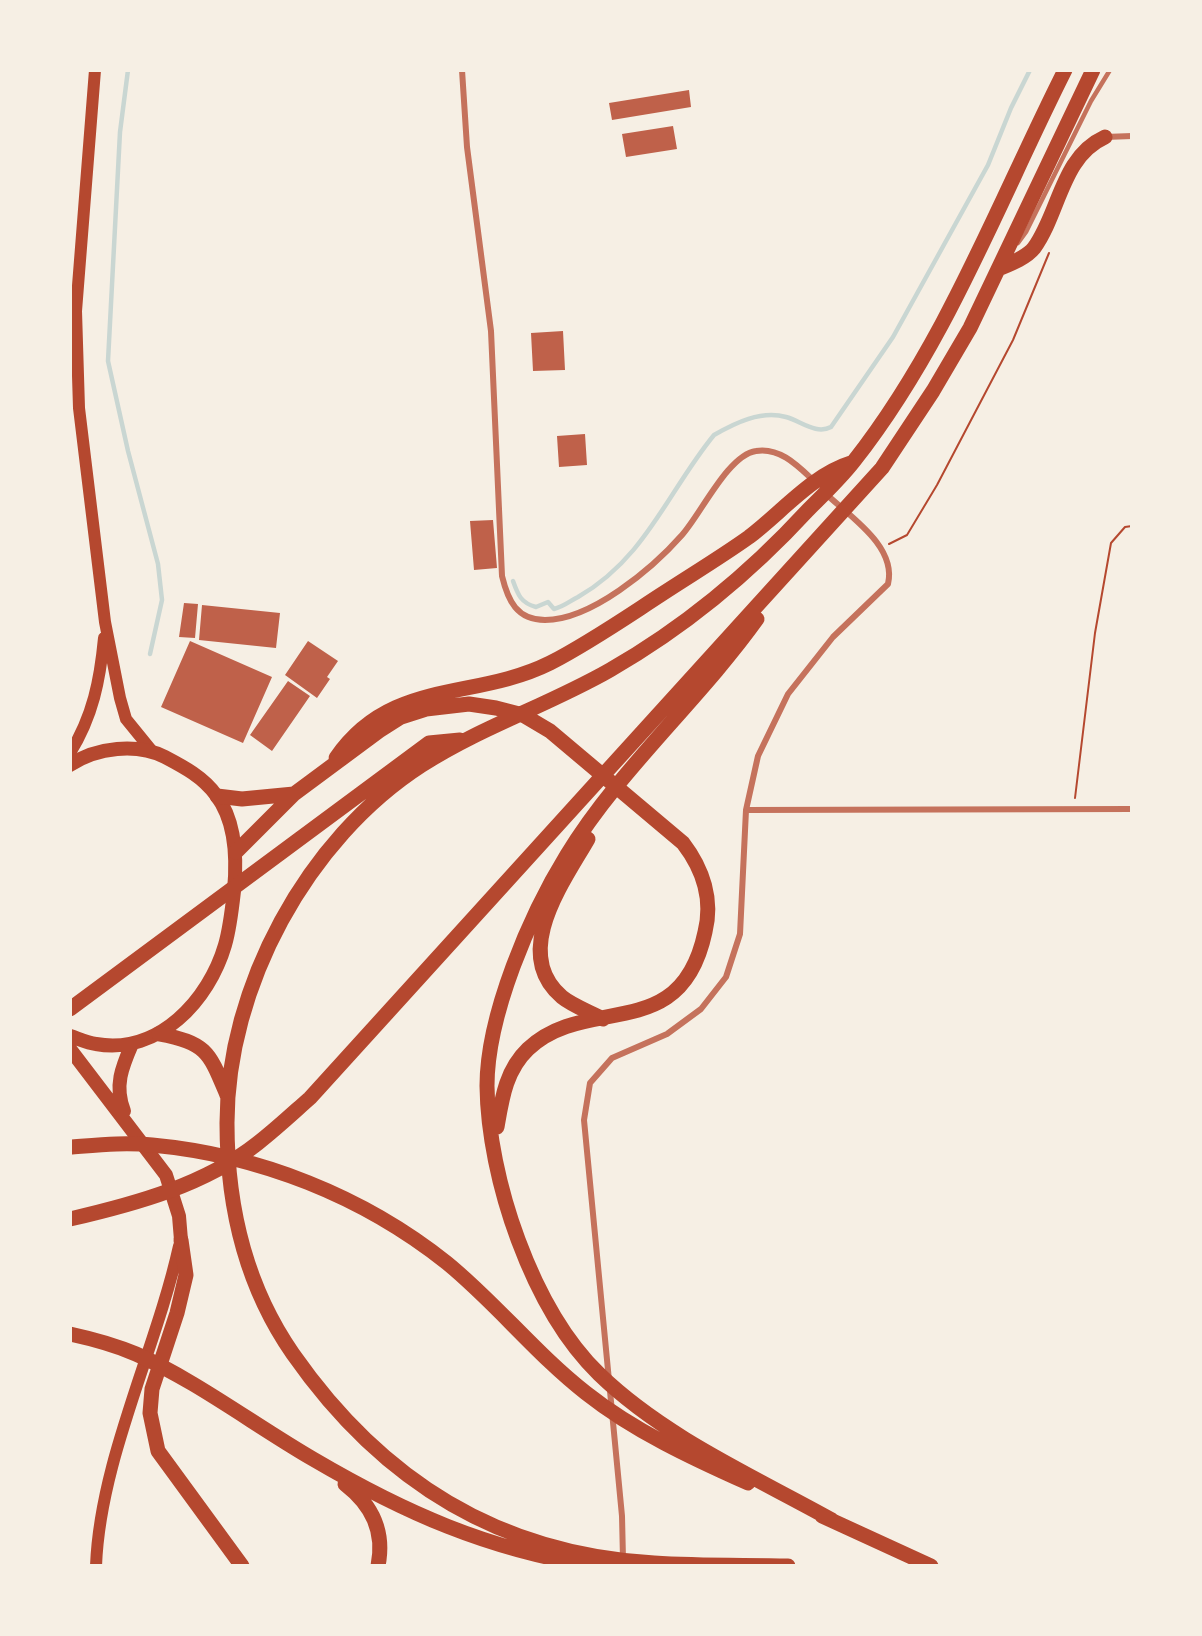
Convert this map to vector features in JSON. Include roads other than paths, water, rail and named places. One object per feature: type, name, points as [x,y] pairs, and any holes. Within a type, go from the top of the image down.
[{"type":"highway","points":[[596,1561],[476,1518],[411,1479],[360,1437],[310,1378],[276,1329],[246,1260],[236,1226],[230,1193],[227,1095],[242,1016],[275,932],[299,894],[353,822],[382,795],[420,766],[466,740],[565,695],[648,647],[692,616],[743,576],[779,542],[854,462],[941,328],[1065,70]]},
{"type":"highway","points":[[70,1219],[127,1206],[191,1183],[257,1145],[310,1098],[882,468],[933,391],[969,328],[1093,70]]},
{"type":"highway","points":[[998,269],[1033,248],[1077,157],[1092,142],[1105,137]]},
{"type":"highway","points":[[330,767],[350,738],[387,711],[409,700],[515,676],[547,664],[585,644],[748,537],[832,469],[854,462]]},
{"type":"highway","points":[[797,563],[738,646],[685,705],[608,800],[566,857],[530,928],[508,980],[497,1022],[487,1086],[501,1188],[513,1228],[533,1274],[573,1342],[599,1373],[629,1400],[677,1432],[831,1520]]},
{"type":"highway","points":[[236,859],[294,794],[401,717],[426,709],[469,704],[523,715],[550,731],[663,824],[695,858],[707,897],[708,923],[702,949],[690,973],[671,994],[647,1009],[603,1018],[548,1034],[528,1049],[515,1064],[504,1085],[494,1143]]},
{"type":"highway","points":[[70,1009],[429,743],[466,740]]},
{"type":"highway","points":[[218,796],[242,799],[294,794]]},
{"type":"highway","points":[[603,1018],[561,996],[544,968],[540,944],[546,916],[608,800]]},
{"type":"highway","points":[[159,1034],[187,1039],[198,1045],[210,1057],[227,1095]]},
{"type":"highway","points":[[70,1147],[150,1145],[193,1150],[280,1172],[325,1189],[383,1219],[447,1263],[587,1394],[654,1437],[698,1460],[931,1566]]},
{"type":"highway","points":[[181,1240],[186,1275],[177,1313],[158,1346],[146,1384],[150,1413],[158,1451],[242,1566]]},
{"type":"highway","points":[[70,1334],[119,1347],[153,1362],[314,1460],[417,1515],[468,1536],[526,1553],[596,1561],[788,1566]]},
{"type":"highway","points":[[314,1460],[366,1504],[376,1524],[381,1542],[378,1566]]},
{"type":"main road","points":[[96,70],[76,321],[79,408],[105,622],[120,698],[126,719],[152,751]]},
{"type":"main road","points":[[70,753],[85,726],[96,696],[105,622]]},
{"type":"main road","points":[[70,765],[85,755],[111,749],[152,751],[185,767],[218,796],[230,825],[236,859],[232,906],[225,946],[212,974],[181,1019],[159,1034],[132,1044],[97,1044],[70,1036]]},
{"type":"main road","points":[[129,1124],[119,1097],[118,1083],[132,1044]]},
{"type":"main road","points":[[70,1049],[166,1175],[179,1216],[181,1240]]},
{"type":"main road","points":[[96,1566],[104,1497],[146,1384]]},
{"type":"street","points":[[462,70],[467,147],[491,331],[502,576],[513,608],[524,616],[560,620],[602,602],[634,579],[681,537],[731,466],[743,456],[756,451],[775,452],[792,460],[875,541],[882,550],[891,572],[888,584],[833,637],[788,694],[758,756],[746,810],[740,934],[726,977],[701,1009],[667,1034],[612,1058],[590,1083],[584,1120],[622,1516],[623,1566]]},
{"type":"street","points":[[1105,137],[1131,136]]},
{"type":"street","points":[[746,810],[1131,809]]},
{"type":"lane","points":[[998,269],[1026,232],[1091,101],[1110,70]]},
{"type":"waterway","points":[[128,70],[120,132],[108,361],[128,451],[158,564],[162,600],[150,654]]},
{"type":"waterway","points":[[513,581],[523,601],[536,607],[548,602],[554,609],[578,597],[601,581],[639,543],[714,435],[731,426],[758,416],[777,415],[814,428],[831,427],[893,337],[988,165],[1011,108],[1030,70]]}]
